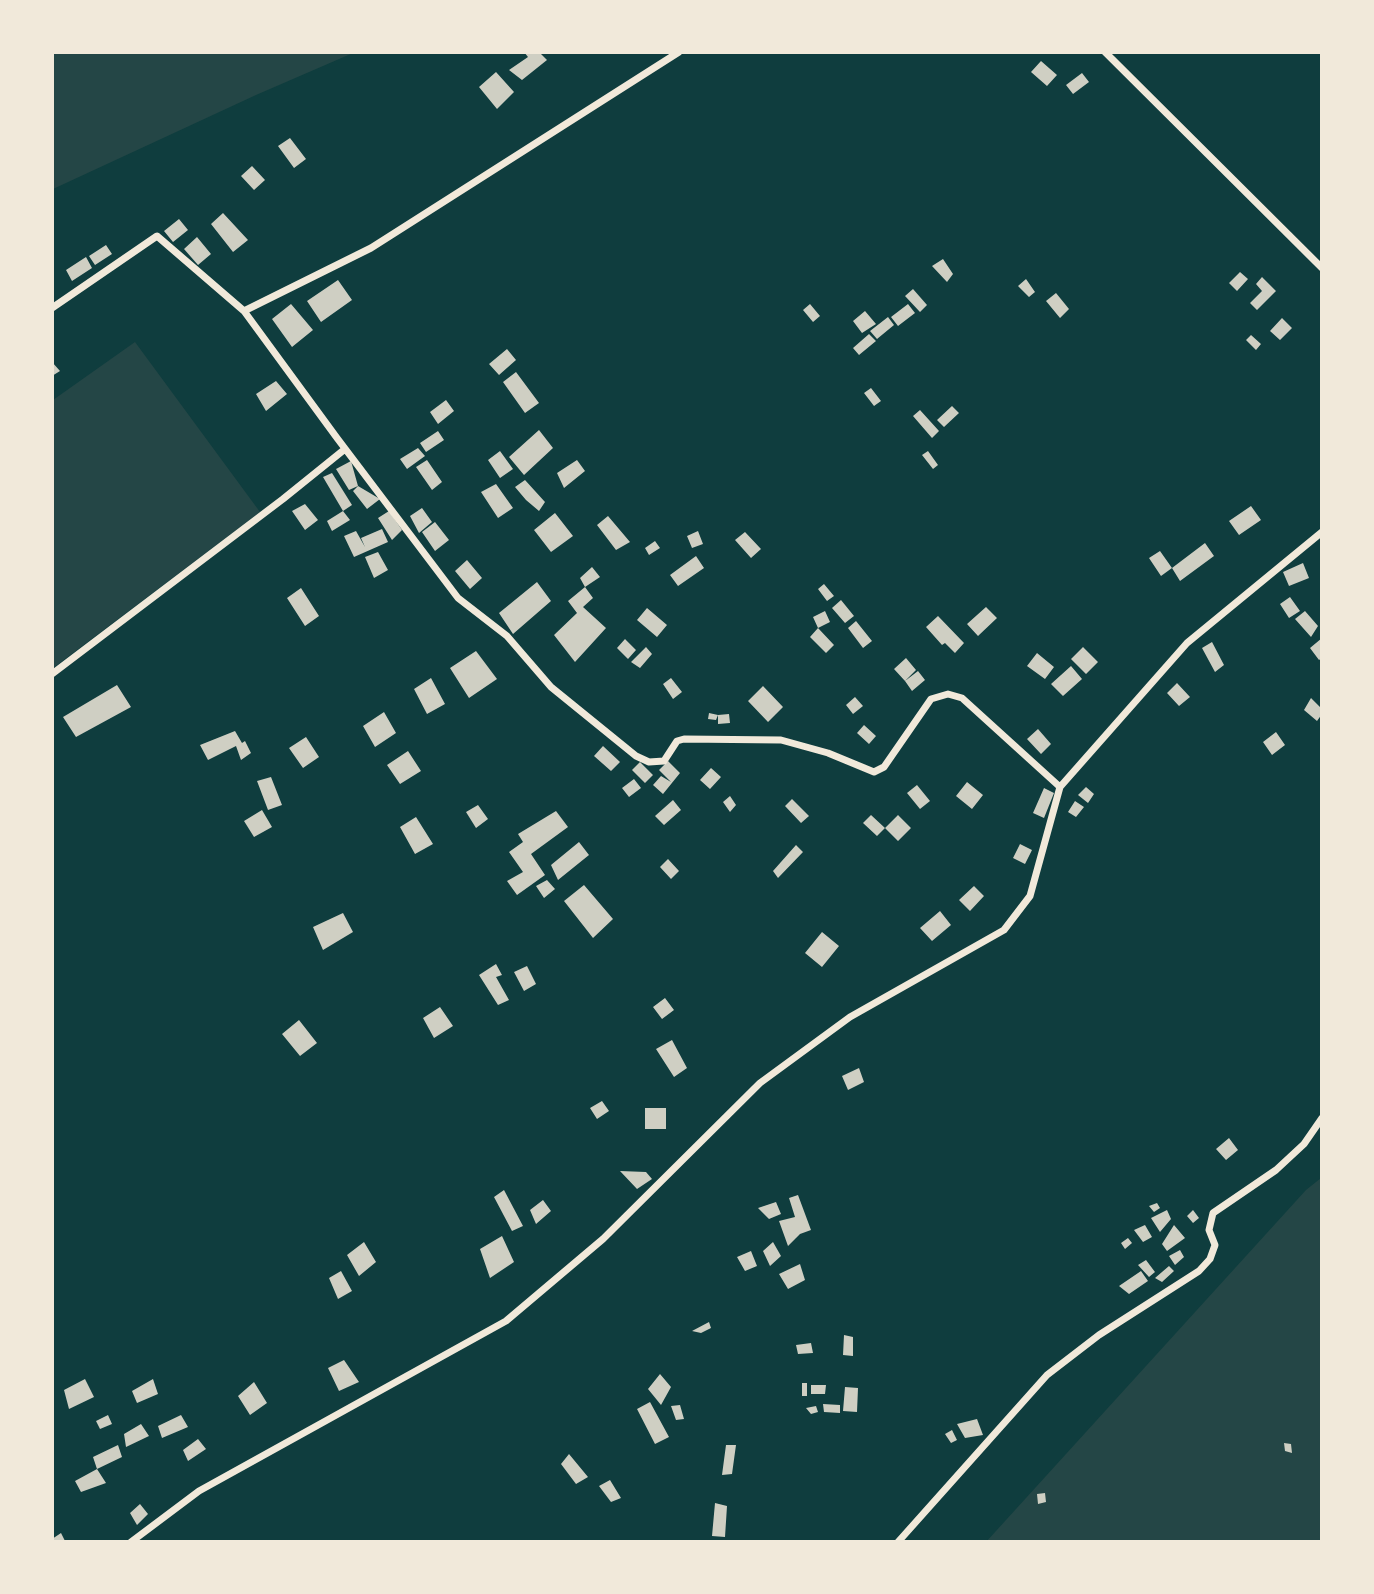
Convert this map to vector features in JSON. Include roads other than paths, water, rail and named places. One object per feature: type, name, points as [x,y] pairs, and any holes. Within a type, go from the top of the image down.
[{"type":"street","points":[[244,311],[371,248],[679,52]]},
{"type":"street","points":[[1105,52],[1321,268]]},
{"type":"street","points":[[52,308],[157,236],[244,311],[458,598],[507,636],[551,687],[636,756],[649,762],[664,761],[677,741],[684,739],[781,740],[828,753],[874,772],[884,767],[931,699],[948,694],[962,698],[1060,787]]},
{"type":"street","points":[[52,674],[345,449]]},
{"type":"street","points":[[131,1542],[199,1491],[506,1321],[603,1239],[760,1083],[850,1017],[1004,930],[1030,896],[1060,787],[1187,643],[1321,531]]},
{"type":"street","points":[[898,1542],[1047,1375],[1099,1335],[1199,1271],[1210,1259],[1215,1245],[1209,1230],[1213,1213],[1276,1170],[1304,1144],[1321,1118]]}]
